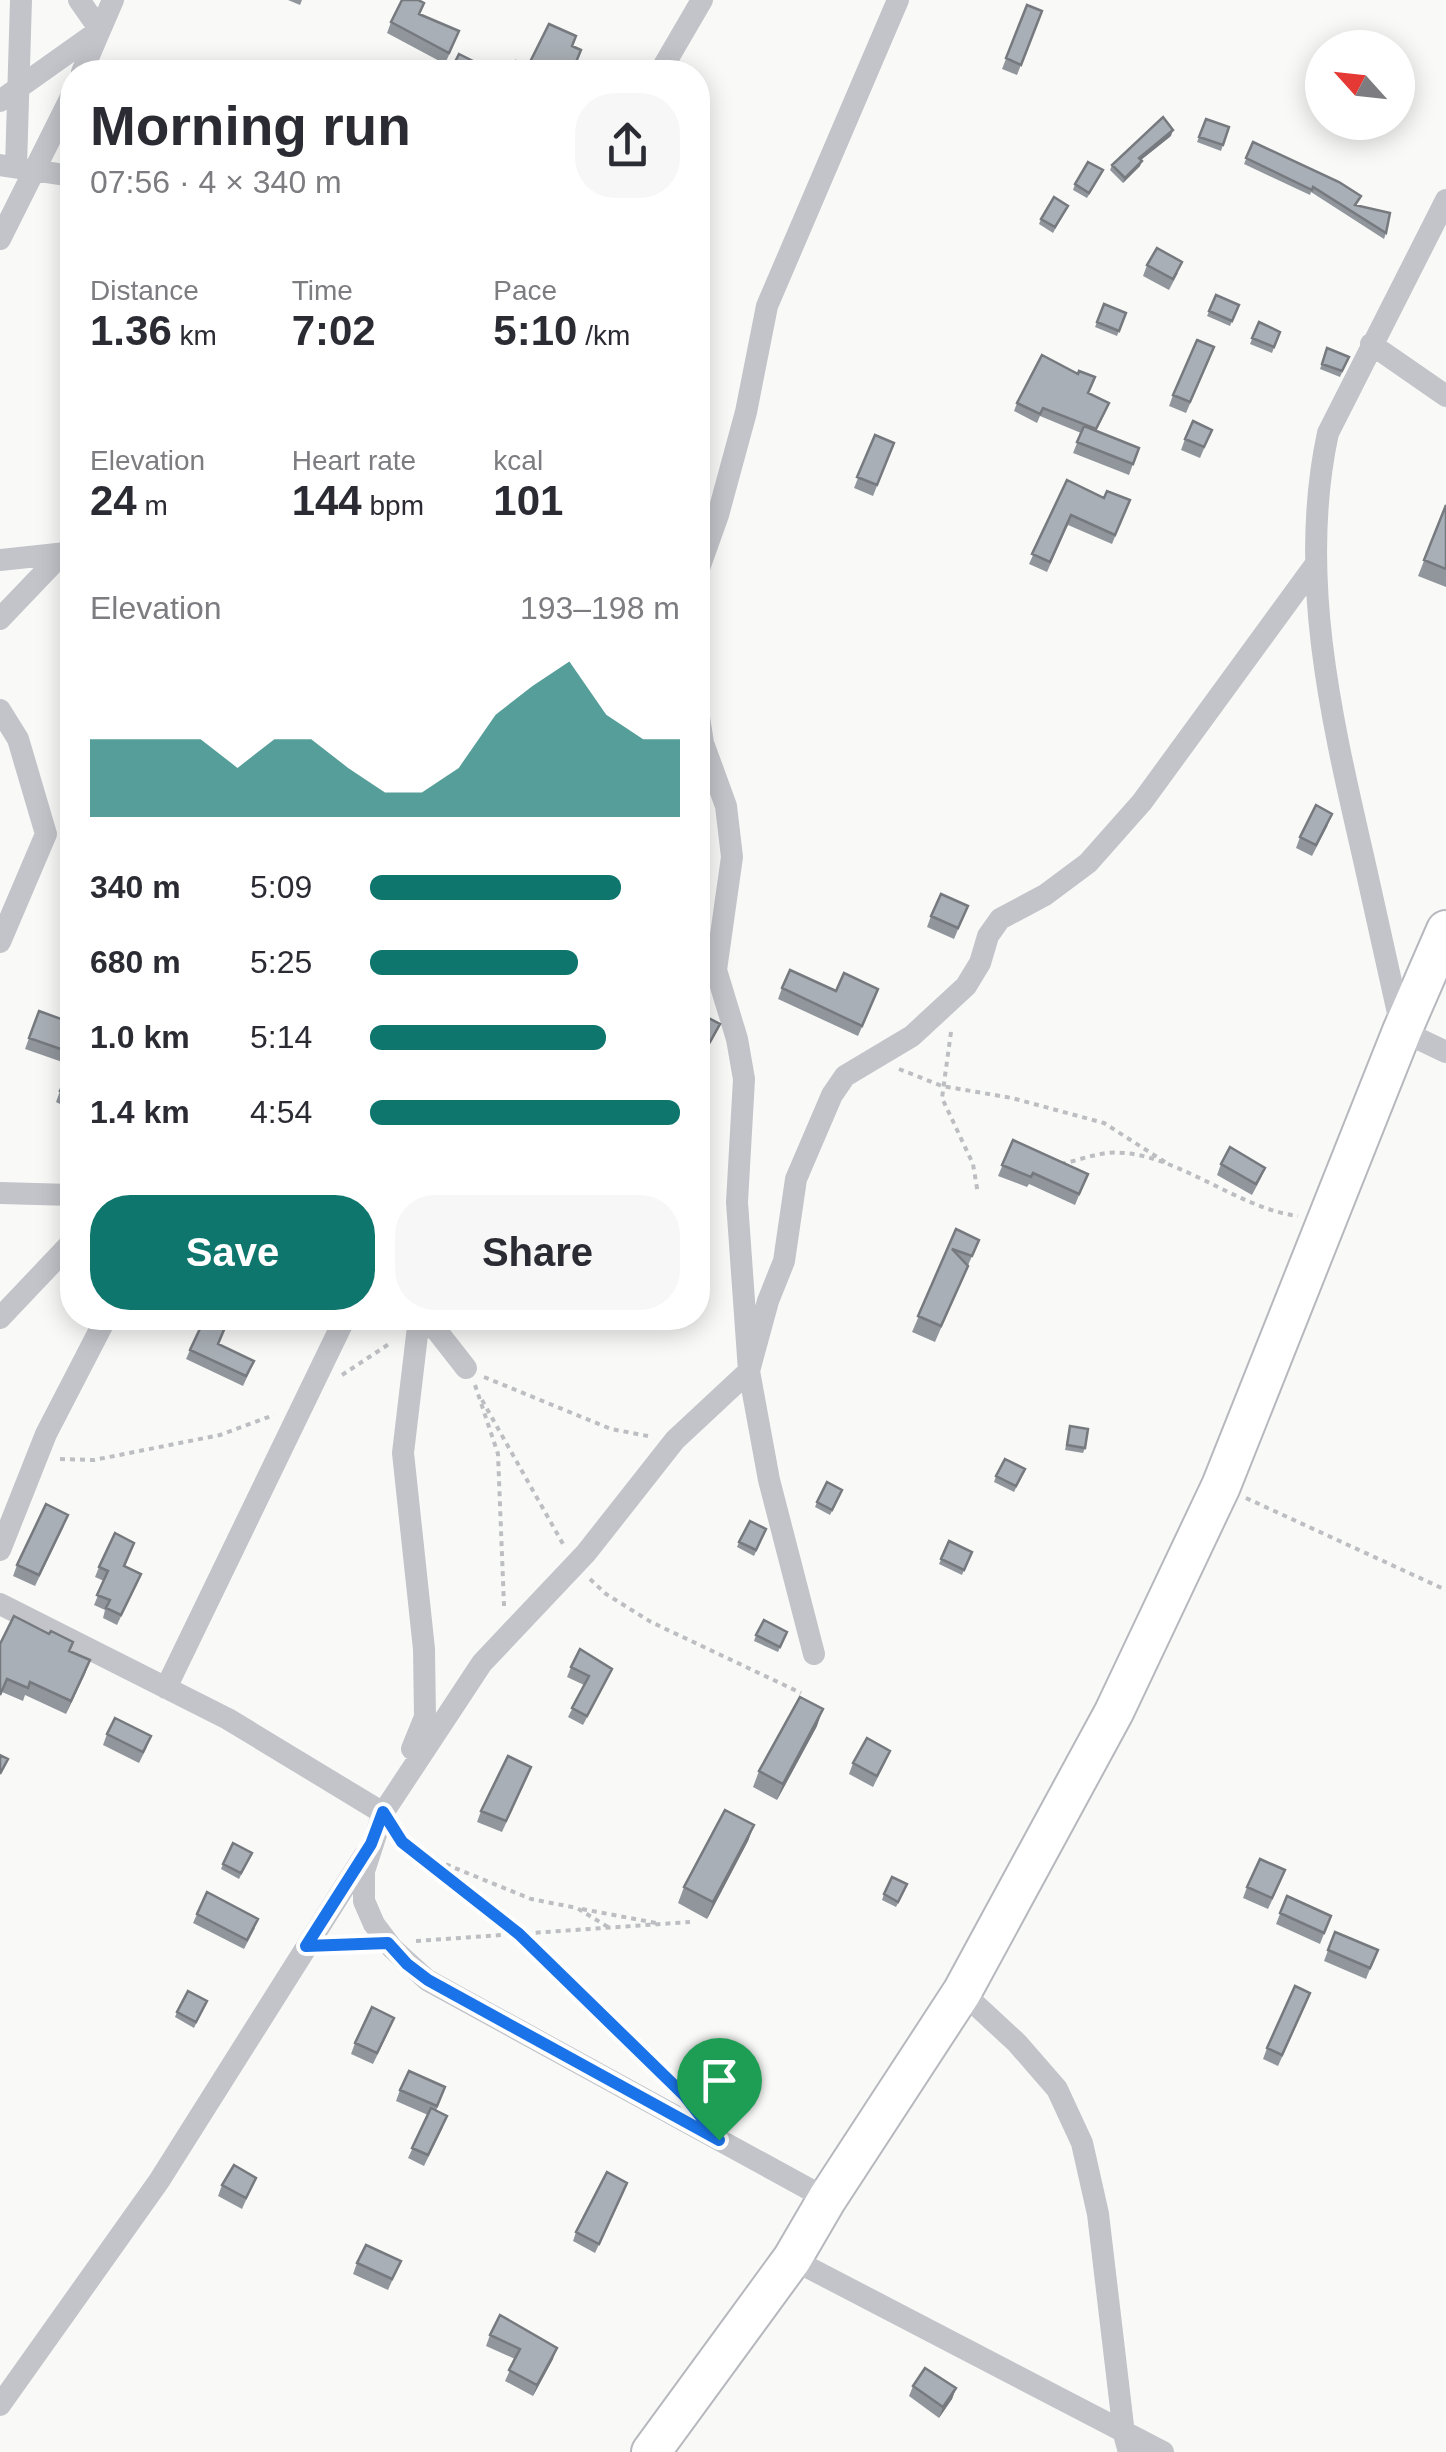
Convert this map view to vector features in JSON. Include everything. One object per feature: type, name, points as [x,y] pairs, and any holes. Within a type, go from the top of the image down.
[{"type":"main road","points":[[651,2452],[792,2259],[962,1992],[1114,1712],[1221,1486],[1446,930]]},
{"type":"street","points":[[0,239],[17,168],[9,94],[21,0]]},
{"type":"street","points":[[79,0],[100,30]]},
{"type":"street","points":[[87,60],[113,0]]},
{"type":"street","points":[[667,60],[702,0]]},
{"type":"street","points":[[710,537],[746,412],[767,306],[898,0]]},
{"type":"street","points":[[9,94],[100,30]]},
{"type":"street","points":[[17,168],[60,111]]},
{"type":"street","points":[[17,168],[60,174]]},
{"type":"street","points":[[1446,200],[1328,433],[1315,565],[1325,678],[1402,1031],[1446,1052]]},
{"type":"street","points":[[1371,344],[1446,396]]},
{"type":"street","points":[[0,560],[60,554]]},
{"type":"street","points":[[0,618],[60,560]]},
{"type":"street","points":[[827,2199],[428,1980],[407,1964],[374,1924],[364,1900],[364,1872],[371,1844],[383,1812],[482,1663],[574,1564],[675,1440],[748,1371],[784,1261],[796,1179],[832,1095],[845,1076],[912,1036],[966,986],[980,963],[988,936],[1000,919],[1068,880],[1142,802],[1315,565]]},
{"type":"street","points":[[0,690],[46,834],[0,942]]},
{"type":"street","points":[[0,710],[18,739]]},
{"type":"street","points":[[710,762],[726,806],[732,857],[716,970],[737,1039],[744,1078],[737,1202],[748,1371],[769,1480],[814,1654]]},
{"type":"street","points":[[0,1193],[60,1195]]},
{"type":"street","points":[[0,1318],[60,1255]]},
{"type":"street","points":[[0,1550],[46,1434],[100,1330]]},
{"type":"street","points":[[166,1688],[339,1330]]},
{"type":"street","points":[[410,1769],[412,1748],[424,1717],[422,1610],[403,1471],[417,1330]]},
{"type":"street","points":[[434,1330],[466,1368]]},
{"type":"street","points":[[0,1604],[228,1718],[383,1812]]},
{"type":"street","points":[[0,2405],[159,2181],[371,1844]]},
{"type":"street","points":[[962,1992],[1057,2089],[1082,2142],[1098,2214],[1126,2443]]},
{"type":"street","points":[[792,2259],[1126,2443],[1163,2452]]},
{"type":"path","points":[[966,986],[948,1040],[942,1086],[946,1111],[973,1164],[978,1194]]},
{"type":"path","points":[[868,1064],[897,1069],[942,1086],[1012,1098],[1104,1123],[1165,1162],[1276,1213],[1327,1220]]},
{"type":"path","points":[[1056,1166],[1109,1153],[1165,1162]]},
{"type":"path","points":[[34,1466],[50,1460],[94,1460],[151,1446],[220,1436],[303,1404],[405,1330]]},
{"type":"path","points":[[466,1368],[574,1564],[606,1594],[651,1622],[801,1692]]},
{"type":"path","points":[[466,1368],[610,1429],[633,1436],[675,1440]]},
{"type":"path","points":[[482,1400],[498,1454],[505,1614]]},
{"type":"path","points":[[1221,1486],[1446,1590]]},
{"type":"path","points":[[383,1812],[402,1842],[519,1934],[685,2096]]},
{"type":"path","points":[[413,1852],[531,1899],[661,1924]]},
{"type":"path","points":[[577,1908],[610,1928]]},
{"type":"path","points":[[306,1946],[690,1922]]},
{"type":"building","points":[[402,0],[424,3],[419,14],[459,31],[449,53],[391,22]]},
{"type":"building","points":[[1027,5],[1042,11],[1021,65],[1006,58]]},
{"type":"building","points":[[549,24],[576,36],[572,46],[581,50],[577,60],[531,60]]},
{"type":"building","points":[[1163,117],[1173,130],[1139,158],[1142,161],[1125,178],[1112,165]]},
{"type":"building","points":[[1206,119],[1229,127],[1223,145],[1199,137]]},
{"type":"building","points":[[1253,142],[1339,182],[1361,196],[1355,205],[1390,213],[1386,233],[1313,187],[1312,190],[1246,158]]},
{"type":"building","points":[[1088,162],[1103,170],[1089,193],[1075,184]]},
{"type":"building","points":[[1054,197],[1068,206],[1055,227],[1041,219]]},
{"type":"building","points":[[1157,248],[1182,262],[1173,279],[1147,265]]},
{"type":"building","points":[[1216,295],[1239,305],[1232,321],[1209,311]]},
{"type":"building","points":[[1104,304],[1126,313],[1119,331],[1097,322]]},
{"type":"building","points":[[1259,322],[1280,332],[1274,347],[1252,338]]},
{"type":"building","points":[[1197,340],[1214,347],[1190,402],[1173,395]]},
{"type":"building","points":[[1327,348],[1349,357],[1342,371],[1322,364]]},
{"type":"building","points":[[1042,355],[1078,374],[1079,371],[1095,377],[1088,393],[1109,403],[1096,429],[1043,408],[1040,414],[1017,403]]},
{"type":"building","points":[[1193,421],[1212,430],[1204,447],[1185,439]]},
{"type":"building","points":[[1084,426],[1139,448],[1133,464],[1077,442]]},
{"type":"building","points":[[875,435],[894,443],[877,485],[857,477]]},
{"type":"building","points":[[1067,480],[1104,498],[1107,491],[1130,500],[1115,535],[1071,515],[1050,562],[1032,554]]},
{"type":"building","points":[[1446,505],[1446,569],[1424,560]]},
{"type":"building","points":[[1316,805],[1332,814],[1316,845],[1300,837]]},
{"type":"building","points":[[941,894],[968,906],[958,928],[931,916]]},
{"type":"building","points":[[790,970],[836,991],[844,973],[878,989],[862,1026],[782,988]]},
{"type":"building","points":[[39,1011],[60,1019],[60,1049],[29,1038]]},
{"type":"building","points":[[710,1019],[720,1024],[710,1042]]},
{"type":"building","points":[[1013,1140],[1088,1174],[1079,1194],[1033,1173],[1031,1177],[1002,1165]]},
{"type":"building","points":[[1230,1147],[1265,1168],[1256,1184],[1221,1164]]},
{"type":"building","points":[[956,1229],[979,1240],[972,1256],[952,1249],[968,1266],[941,1326],[918,1316]]},
{"type":"building","points":[[199,1330],[224,1330],[218,1344],[254,1361],[246,1376],[190,1350]]},
{"type":"building","points":[[1070,1426],[1088,1429],[1085,1448],[1067,1445]]},
{"type":"building","points":[[1005,1459],[1025,1469],[1016,1486],[996,1476]]},
{"type":"building","points":[[827,1482],[842,1490],[832,1510],[817,1502]]},
{"type":"building","points":[[46,1504],[68,1515],[39,1575],[17,1565]]},
{"type":"building","points":[[750,1521],[766,1529],[756,1550],[739,1542]]},
{"type":"building","points":[[115,1533],[134,1543],[124,1566],[141,1574],[121,1615],[106,1608],[110,1600],[97,1595],[108,1571],[99,1567]]},
{"type":"building","points":[[949,1541],[972,1552],[964,1570],[941,1559]]},
{"type":"building","points":[[14,1616],[73,1642],[69,1651],[90,1660],[71,1701],[30,1682],[28,1688],[7,1679],[0,1695],[0,1644]]},
{"type":"building","points":[[764,1620],[787,1632],[780,1647],[756,1635]]},
{"type":"building","points":[[580,1649],[612,1669],[587,1716],[572,1708],[589,1676],[571,1667]]},
{"type":"building","points":[[800,1697],[823,1709],[783,1784],[759,1771]]},
{"type":"building","points":[[115,1718],[151,1736],[143,1752],[107,1734]]},
{"type":"building","points":[[867,1738],[890,1751],[877,1776],[853,1763]]},
{"type":"building","points":[[0,1755],[8,1759],[0,1774]]},
{"type":"building","points":[[508,1756],[531,1767],[506,1821],[481,1811]]},
{"type":"building","points":[[725,1810],[754,1825],[713,1902],[684,1887]]},
{"type":"building","points":[[233,1843],[252,1853],[241,1873],[223,1864]]},
{"type":"building","points":[[1260,1859],[1285,1870],[1272,1898],[1247,1887]]},
{"type":"building","points":[[892,1877],[907,1884],[898,1902],[884,1894]]},
{"type":"building","points":[[207,1892],[258,1919],[247,1940],[197,1914]]},
{"type":"building","points":[[1287,1896],[1331,1916],[1324,1933],[1280,1913]]},
{"type":"building","points":[[1335,1932],[1378,1950],[1370,1968],[1328,1950]]},
{"type":"building","points":[[1295,1986],[1310,1993],[1282,2055],[1267,2048]]},
{"type":"building","points":[[188,1991],[207,2001],[196,2022],[177,2012]]},
{"type":"building","points":[[372,2007],[394,2018],[377,2053],[355,2043]]},
{"type":"building","points":[[409,2071],[445,2087],[437,2106],[400,2090]]},
{"type":"building","points":[[431,2108],[447,2116],[428,2155],[412,2148]]},
{"type":"building","points":[[234,2165],[256,2178],[246,2198],[222,2185]]},
{"type":"building","points":[[607,2172],[627,2183],[599,2244],[576,2232]]},
{"type":"building","points":[[366,2245],[401,2261],[392,2279],[357,2263]]},
{"type":"building","points":[[500,2315],[557,2348],[537,2385],[509,2370],[520,2349],[490,2335]]},
{"type":"building","points":[[925,2368],[956,2388],[943,2407],[913,2386]]},
{"type":"route","points":[[383,1812],[402,1842],[519,1934],[685,2096],[719,2140],[428,1980],[388,1943],[306,1946],[371,1844],[383,1812]]}]
